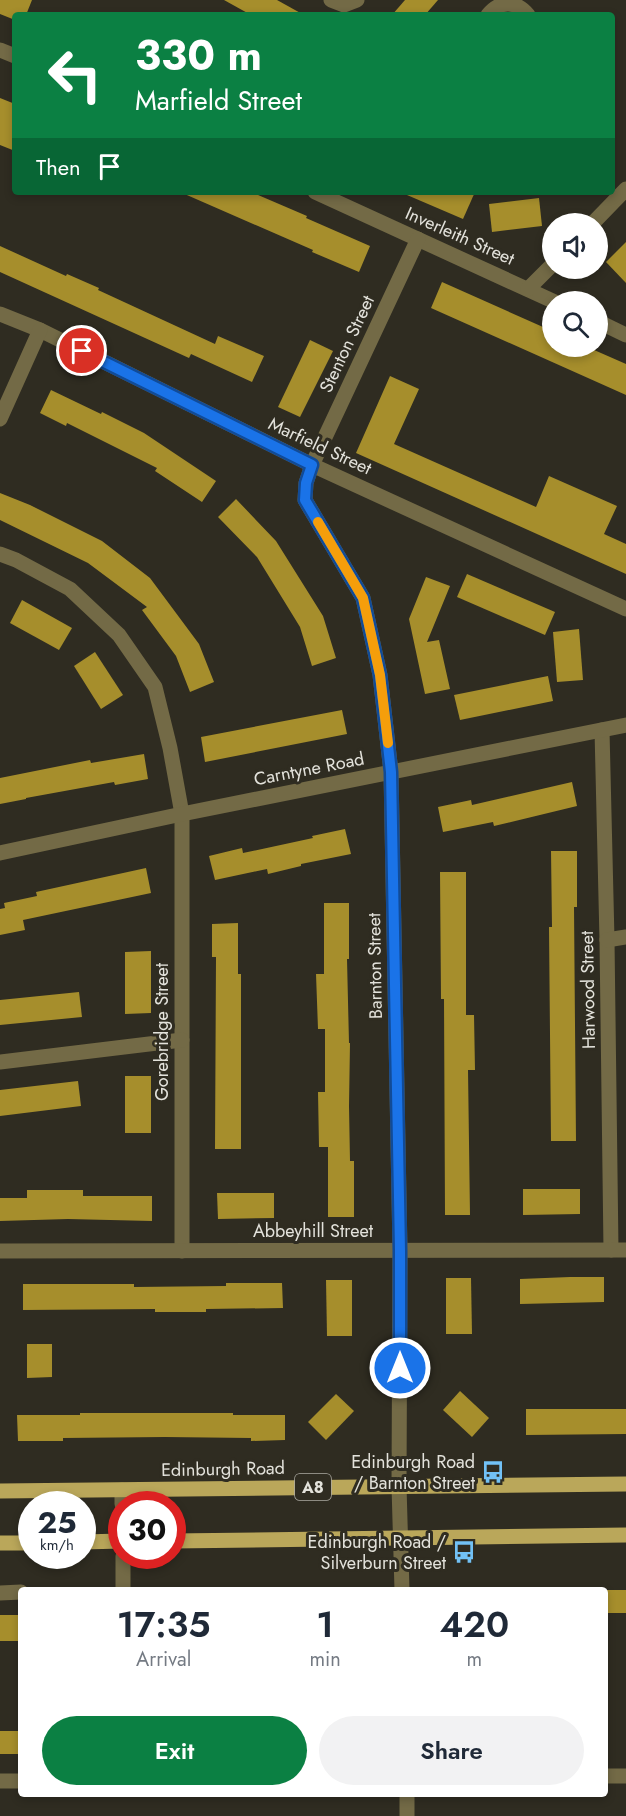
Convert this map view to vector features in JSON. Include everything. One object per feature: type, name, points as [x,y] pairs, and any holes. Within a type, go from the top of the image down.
[{"type":"main road","name":"Edinburgh Road","points":[[186,1494],[399,1486],[626,1484]]},
{"type":"main road","name":"Edinburgh Road","points":[[0,1491],[108,1496]]},
{"type":"main road","points":[[186,1541],[626,1535]]},
{"type":"main road","points":[[0,1543],[18,1543]]},
{"type":"street","points":[[331,0],[344,5],[357,0]]},
{"type":"street","points":[[491,12],[502,2],[517,6],[524,12]]},
{"type":"street","points":[[603,213],[626,189]]},
{"type":"street","name":"Inverleith Street","points":[[322,195],[542,296]]},
{"type":"street","name":"Stenton Street","points":[[312,465],[418,239]]},
{"type":"street","points":[[528,289],[542,275]]},
{"type":"street","name":"Marfield Street","points":[[0,314],[40,330],[312,465],[626,609]]},
{"type":"street","points":[[608,326],[626,335]]},
{"type":"street","points":[[0,419],[40,330]]},
{"type":"street","name":"Barnton Street","points":[[312,465],[306,483],[305,500],[363,598],[380,675],[391,772],[400,1250],[399,1486],[402,1587]]},
{"type":"street","name":"Gorebridge Street","points":[[0,554],[70,589],[119,635],[155,687],[170,748],[182,814],[182,1251]]},
{"type":"street","name":"Carntyne Road","points":[[0,853],[626,725]]},
{"type":"street","name":"Harwood Street","points":[[602,730],[618,1250]]},
{"type":"street","points":[[607,940],[626,937]]},
{"type":"street","points":[[0,1062],[182,1040]]},
{"type":"street","name":"Abbeyhill Street","points":[[0,1251],[618,1250]]},
{"type":"street","points":[[123,1569],[123,1587]]},
{"type":"street","points":[[0,1593],[18,1592]]},
{"type":"street","points":[[608,1776],[626,1776]]},
{"type":"street","points":[[0,1781],[18,1781]]},
{"type":"street","points":[[407,1797],[407,1816]]},
{"type":"building","points":[[0,0],[32,0],[27,12],[12,12],[12,19],[0,14]]},
{"type":"building","points":[[224,0],[277,0],[299,12],[246,12]]},
{"type":"building","points":[[405,0],[438,0],[428,12],[395,12]]},
{"type":"building","points":[[0,98],[12,103],[12,150],[0,145]]},
{"type":"building","points":[[187,195],[258,195],[370,246],[359,272],[312,252],[313,250]]},
{"type":"building","points":[[407,195],[474,195],[463,219]]},
{"type":"building","points":[[539,198],[542,226],[492,232],[489,204]]},
{"type":"building","points":[[626,242],[626,283],[608,264],[608,260]]},
{"type":"building","points":[[0,246],[66,276],[67,274],[99,288],[98,290],[215,344],[218,336],[264,356],[252,382],[191,354],[189,358],[0,272]]},
{"type":"building","points":[[442,282],[542,327],[542,357],[608,356],[626,364],[626,395],[431,308]]},
{"type":"building","points":[[310,340],[333,351],[300,417],[278,407]]},
{"type":"building","points":[[390,376],[419,389],[394,444],[536,507],[549,476],[617,506],[604,534],[626,544],[626,574],[356,453]]},
{"type":"building","points":[[51,390],[144,433],[216,481],[202,502],[155,471],[157,468],[67,423],[66,426],[40,413]]},
{"type":"building","points":[[0,493],[30,505],[102,541],[150,578],[199,644],[214,682],[190,692],[176,656],[142,610],[147,607],[88,563],[0,520]]},
{"type":"building","points":[[236,499],[276,541],[323,616],[336,658],[312,666],[300,627],[257,557],[218,517]]},
{"type":"building","points":[[467,574],[555,612],[545,635],[457,597]]},
{"type":"building","points":[[426,577],[450,586],[427,642],[439,640],[450,689],[425,694],[409,619]]},
{"type":"building","points":[[22,600],[72,628],[59,650],[10,623]]},
{"type":"building","points":[[579,629],[583,680],[557,682],[553,632]]},
{"type":"building","points":[[95,652],[123,695],[101,709],[74,666]]},
{"type":"building","points":[[548,676],[553,701],[460,720],[454,695]]},
{"type":"building","points":[[342,710],[347,734],[205,762],[201,737]]},
{"type":"building","points":[[144,754],[148,779],[115,785],[114,782],[0,804],[0,778],[90,760],[91,763]]},
{"type":"building","points":[[572,782],[577,806],[494,826],[493,822],[443,832],[438,807],[471,800],[472,805]]},
{"type":"building","points":[[345,829],[351,854],[301,864],[301,866],[268,874],[267,869],[215,880],[209,856],[242,848],[243,853]]},
{"type":"building","points":[[551,851],[577,851],[577,907],[574,907],[576,1141],[551,1141],[549,927],[552,927]]},
{"type":"building","points":[[146,868],[151,893],[23,920],[25,930],[0,935],[0,909],[5,908],[4,903],[37,896],[36,892]]},
{"type":"building","points":[[440,872],[466,872],[466,1015],[474,1015],[475,1070],[468,1070],[470,1215],[445,1215],[444,999],[441,999]]},
{"type":"building","points":[[324,903],[349,903],[349,959],[347,959],[350,1043],[349,1106],[350,1161],[354,1161],[354,1217],[328,1217],[328,1147],[319,1147],[318,1092],[325,1092],[325,1029],[318,1029],[316,974],[324,974]]},
{"type":"building","points":[[238,923],[238,974],[241,974],[241,1149],[215,1149],[216,957],[212,957],[212,924]]},
{"type":"building","points":[[151,951],[151,1013],[125,1014],[125,952]]},
{"type":"building","points":[[79,992],[82,1017],[0,1025],[0,1000]]},
{"type":"building","points":[[125,1076],[151,1076],[151,1133],[125,1133]]},
{"type":"building","points":[[78,1081],[81,1106],[0,1116],[0,1090]]},
{"type":"building","points":[[523,1189],[580,1189],[580,1214],[523,1215]]},
{"type":"building","points":[[27,1190],[83,1190],[83,1196],[152,1196],[152,1221],[68,1219],[0,1221],[0,1198],[27,1198]]},
{"type":"building","points":[[217,1193],[274,1193],[274,1218],[218,1219]]},
{"type":"building","points":[[604,1277],[604,1302],[520,1304],[520,1279]]},
{"type":"building","points":[[446,1278],[471,1278],[472,1334],[446,1334]]},
{"type":"building","points":[[326,1280],[352,1280],[352,1336],[327,1336]]},
{"type":"building","points":[[226,1283],[282,1283],[283,1308],[206,1309],[206,1312],[155,1312],[155,1309],[23,1310],[23,1284],[134,1284],[134,1287],[226,1286]]},
{"type":"building","points":[[27,1344],[52,1344],[52,1377],[27,1378]]},
{"type":"building","points":[[460,1391],[489,1418],[472,1437],[443,1410]]},
{"type":"building","points":[[336,1394],[354,1411],[326,1440],[308,1422]]},
{"type":"building","points":[[526,1409],[626,1409],[626,1434],[526,1435]]},
{"type":"building","points":[[80,1413],[285,1415],[285,1440],[251,1441],[251,1438],[165,1437],[18,1441],[17,1415],[80,1415]]},
{"type":"building","points":[[608,1590],[626,1590],[626,1613],[608,1613]]},
{"type":"building","points":[[0,1615],[18,1615],[18,1641],[0,1641]]},
{"type":"building","points":[[0,1731],[18,1731],[18,1754],[0,1754]]},
{"type":"slow traffic","points":[[318,522],[363,598],[380,675],[388,743]]},
{"type":"place","name":"Edinburgh Road / Barnton Street","points":[[493,1472]]},
{"type":"place","name":"Edinburgh Road / Silverburn Street","points":[[464,1552]]},
{"type":"route","points":[[82,351],[312,465],[306,483],[305,500],[363,598],[380,675],[391,772],[400,1368]]}]
